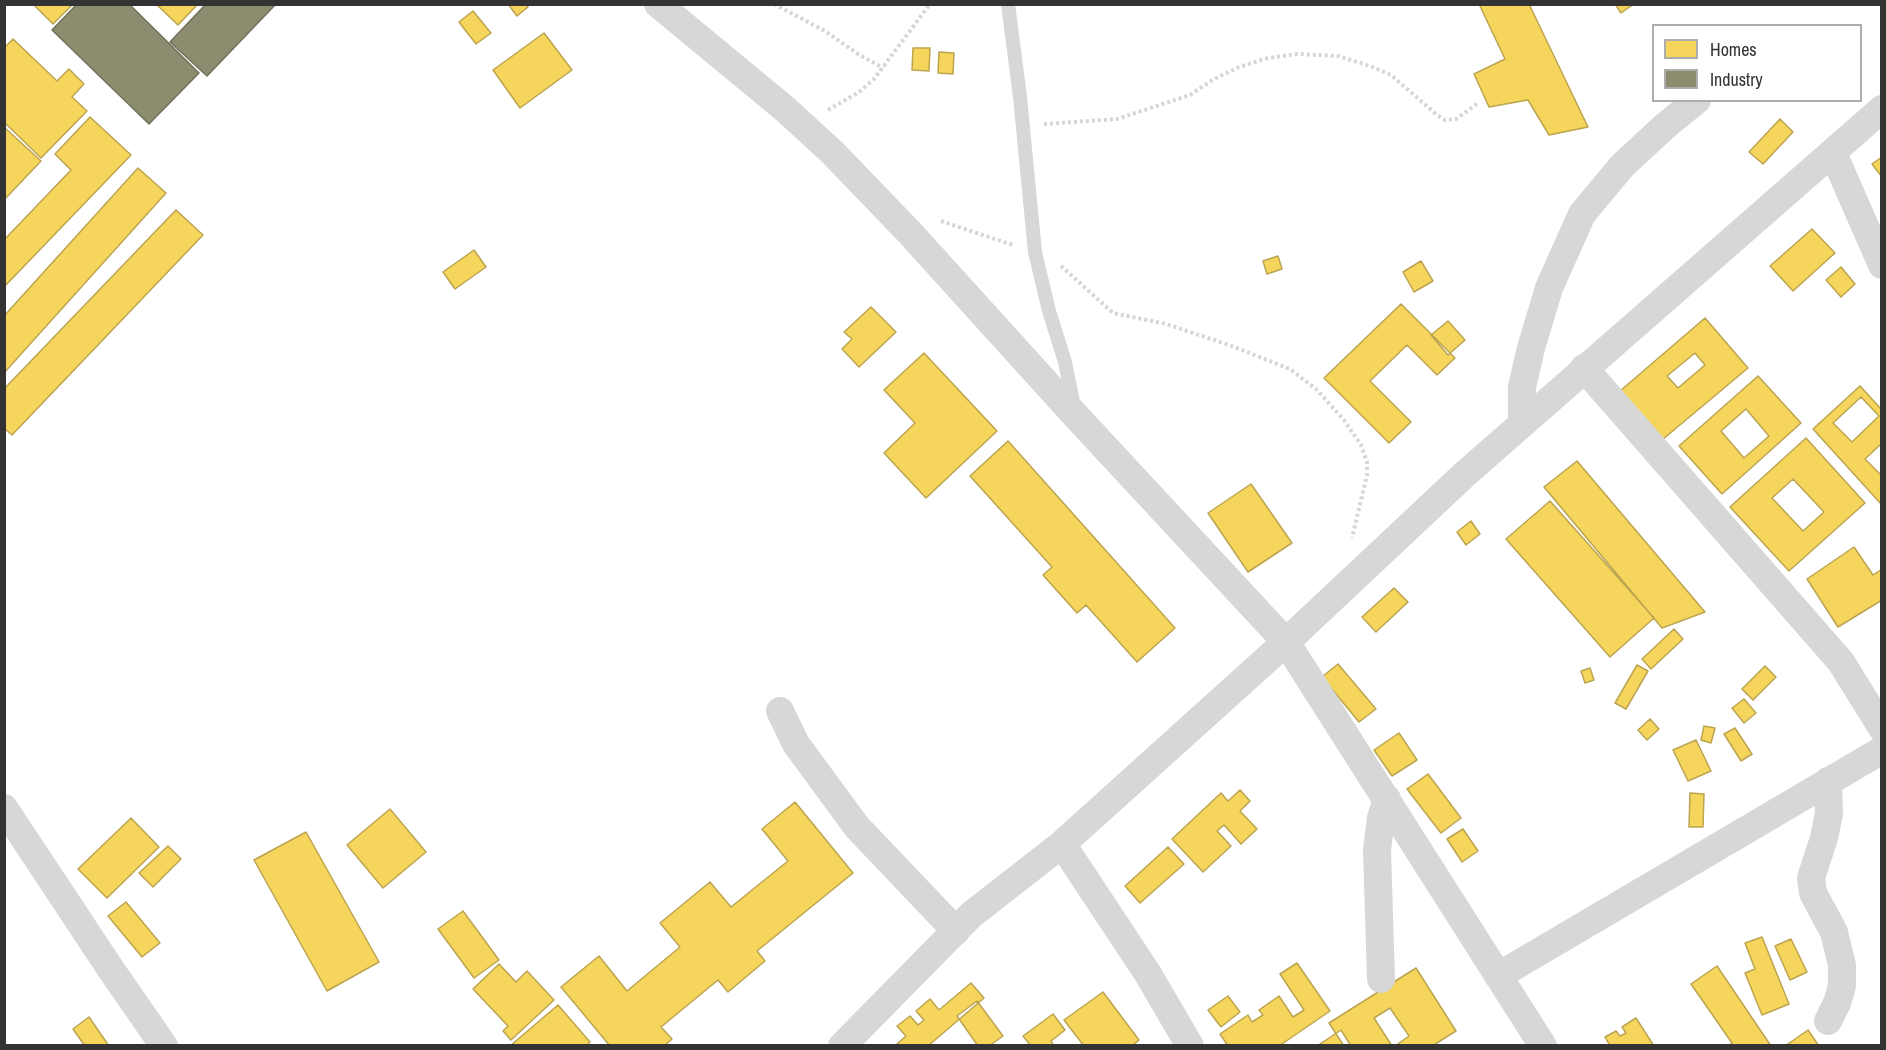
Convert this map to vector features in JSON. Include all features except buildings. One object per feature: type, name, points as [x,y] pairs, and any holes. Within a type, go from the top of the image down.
[{"type":"street","points":[[658,4],[832,152],[1286,642],[1543,1046]]},
{"type":"street","points":[[1522,424],[1522,387],[1531,348],[1549,288],[1582,214],[1622,166],[1695,102]]},
{"type":"street","points":[[851,1043],[971,915],[1062,844],[1286,642],[1465,474],[1881,109]]},
{"type":"street","points":[[1833,153],[1881,265]]},
{"type":"street","points":[[1584,368],[1840,662],[1881,728]]},
{"type":"street","points":[[780,711],[796,744],[857,826],[956,931]]},
{"type":"street","points":[[1498,976],[1881,750]]},
{"type":"street","points":[[1828,782],[1829,813],[1824,838],[1811,878],[1813,893],[1834,932],[1842,965],[1842,986],[1828,1021]]},
{"type":"street","points":[[1382,980],[1377,850],[1381,818],[1387,799]]},
{"type":"street","points":[[4,808],[164,1046]]},
{"type":"street","points":[[1062,844],[1148,974],[1190,1046]]},
{"type":"lane","points":[[1008,4],[1035,252],[1049,311],[1065,362],[1075,415]]},
{"type":"path","points":[[774,4],[825,31],[883,68]]},
{"type":"path","points":[[802,125],[859,92],[883,68],[930,4]]},
{"type":"path","points":[[1022,125],[1117,119],[1190,96],[1239,67],[1268,58],[1298,54],[1338,56],[1391,75],[1445,120],[1456,118],[1478,102]]},
{"type":"path","points":[[887,209],[968,228],[1035,252],[1056,262],[1113,313],[1166,324],[1229,345],[1290,369],[1317,390],[1350,429],[1361,445],[1367,462],[1367,475],[1352,530],[1348,583]]}]
